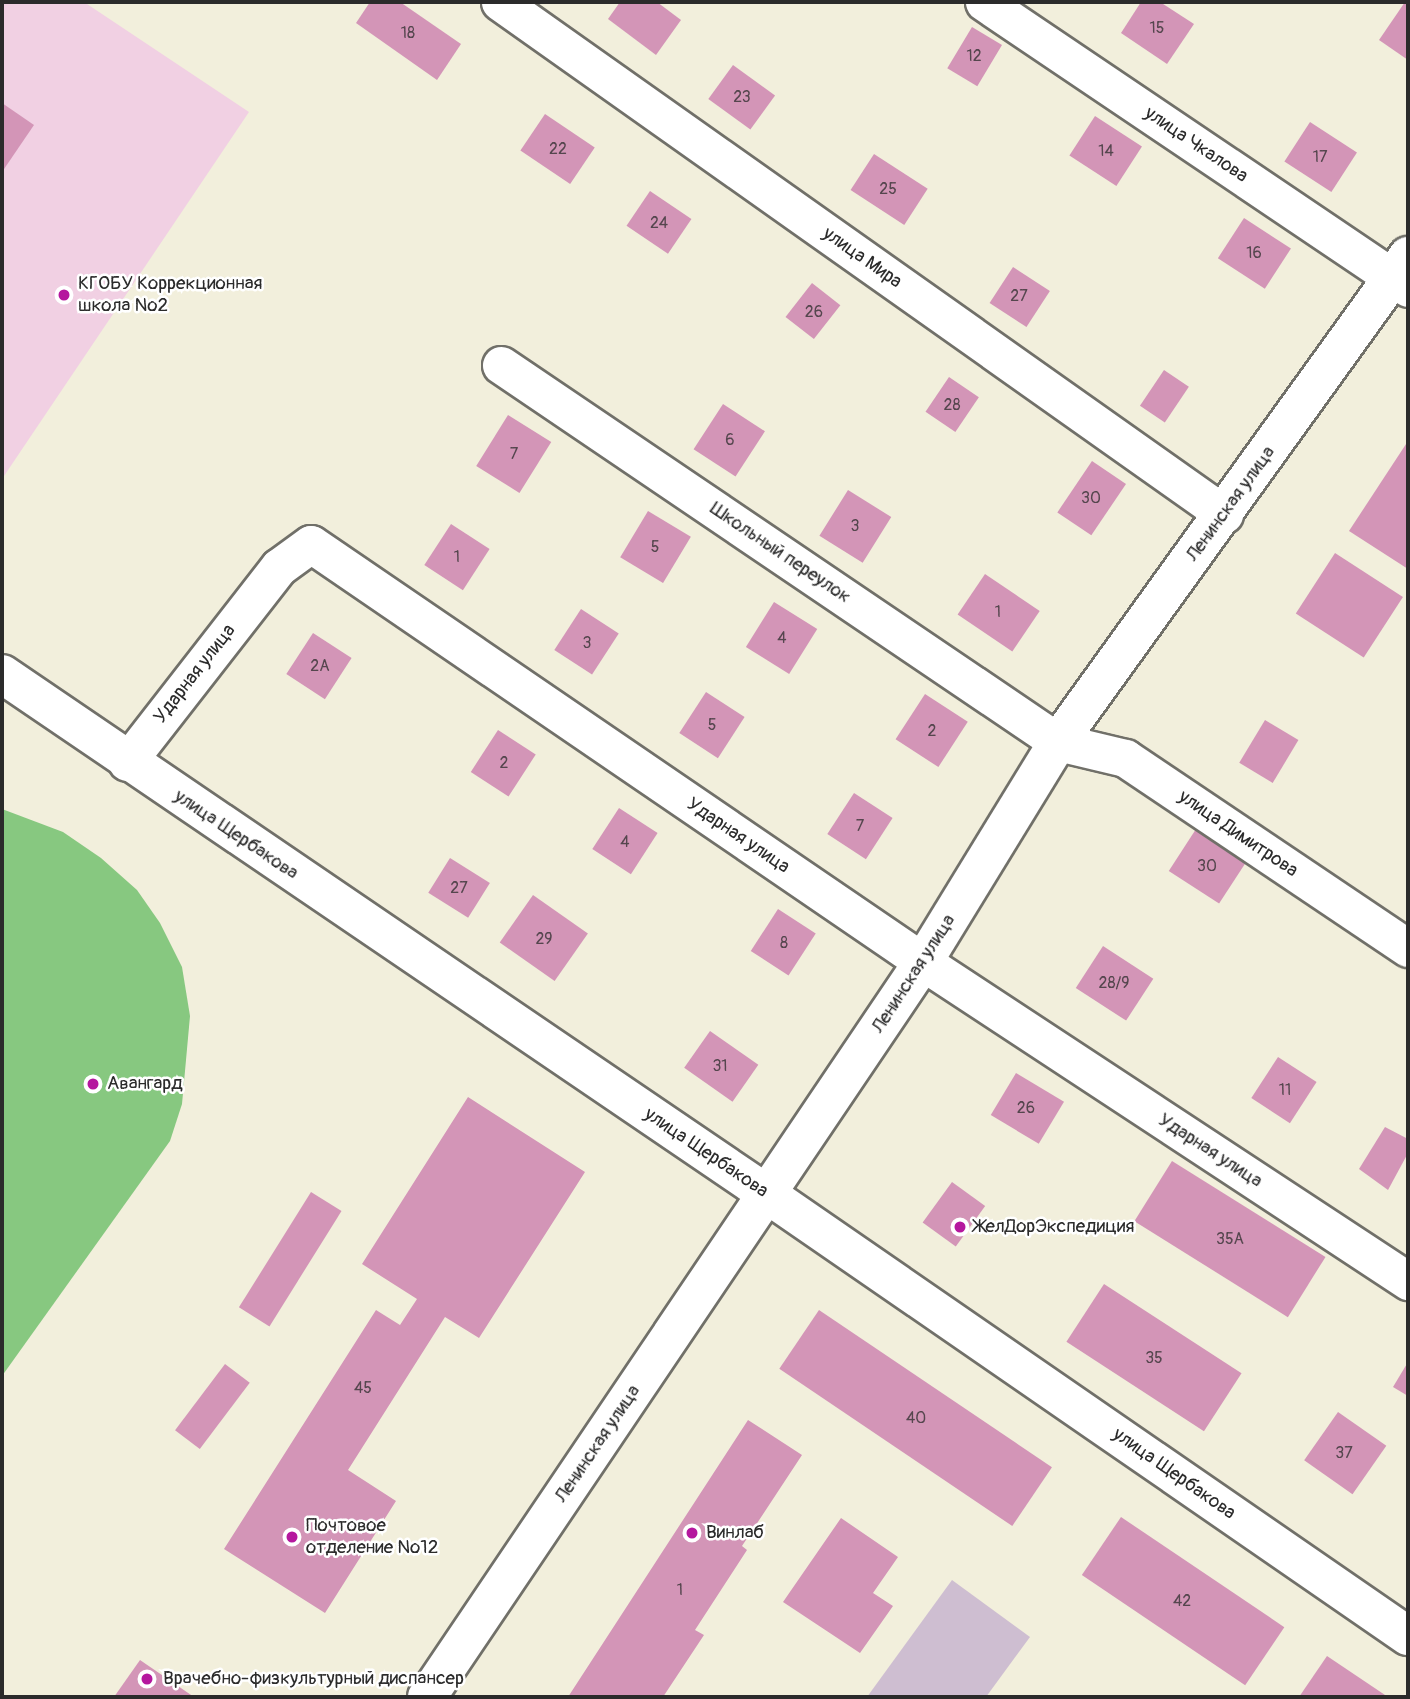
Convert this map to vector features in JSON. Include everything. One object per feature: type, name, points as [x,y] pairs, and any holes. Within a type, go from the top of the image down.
[{"type":"main road","name":"Ленинская улица","points":[[427,1697],[923,962],[1058,743],[1403,274]]},
{"type":"main road","name":"улица Щербакова","points":[[2,674],[127,762],[767,1194],[1408,1636]]},
{"type":"street","name":"улица Мира","points":[[500,2],[1224,514]]},
{"type":"street","name":"улица Чкалова","points":[[984,2],[1403,274]]},
{"type":"street","name":"Школьный переулок","points":[[501,365],[1058,743]]},
{"type":"street","name":"Ударная улица","points":[[127,762],[279,567],[311,544],[923,962],[1408,1281]]},
{"type":"street","name":"улица Димитрова","points":[[1058,743],[1125,758],[1408,947]]},
{"type":"shaded area","name":"КГОБУ Коррекционная школа №2","points":[[2,2],[84,2],[249,112],[2,479]]},
{"type":"shaded area","points":[[952,1580],[1030,1637],[986,1697],[867,1697]]},
{"type":"green space","name":"Авангард","points":[[2,809],[63,832],[101,858],[137,890],[160,923],[182,967],[190,1016],[182,1104],[170,1141],[2,1376]]},
{"type":"building","points":[[370,2],[400,2],[461,44],[437,80],[356,23]]},
{"type":"building","points":[[620,2],[657,2],[681,20],[656,55],[608,19]]},
{"type":"building","points":[[1141,2],[1160,2],[1194,24],[1167,64],[1121,33]]},
{"type":"building","points":[[1405,2],[1408,4],[1408,60],[1379,40]]},
{"type":"building","points":[[972,27],[1002,45],[977,86],[947,68]]},
{"type":"building","points":[[733,65],[775,96],[750,130],[708,99]]},
{"type":"building","points":[[2,103],[34,125],[2,172]]},
{"type":"building","points":[[545,114],[595,148],[570,184],[520,150]]},
{"type":"building","points":[[1095,116],[1142,146],[1116,186],[1069,155]]},
{"type":"building","points":[[1310,122],[1357,152],[1331,192],[1284,161]]},
{"type":"building","points":[[874,154],[928,189],[904,225],[851,190]]},
{"type":"building","points":[[650,191],[691,219],[668,254],[627,226]]},
{"type":"building","points":[[1244,218],[1291,248],[1265,289],[1218,258]]},
{"type":"building","points":[[1013,267],[1050,291],[1026,327],[990,303]]},
{"type":"building","points":[[812,283],[840,305],[814,339],[786,317]]},
{"type":"building","points":[[1164,370],[1189,387],[1165,422],[1140,406]]},
{"type":"building","points":[[949,377],[979,397],[955,432],[926,412]]},
{"type":"building","points":[[723,404],[765,431],[736,477],[694,449]]},
{"type":"building","points":[[508,415],[551,442],[519,493],[476,466]]},
{"type":"building","points":[[1408,441],[1408,569],[1349,531]]},
{"type":"building","points":[[1092,461],[1126,484],[1091,535],[1057,512]]},
{"type":"building","points":[[848,490],[891,517],[863,563],[819,536]]},
{"type":"building","points":[[648,511],[691,537],[663,583],[620,557]]},
{"type":"building","points":[[451,524],[490,549],[463,590],[424,565]]},
{"type":"building","points":[[1335,553],[1403,597],[1364,658],[1296,613]]},
{"type":"building","points":[[985,574],[1040,611],[1012,652],[958,615]]},
{"type":"building","points":[[774,602],[817,629],[789,674],[746,647]]},
{"type":"building","points":[[581,609],[619,634],[592,675],[554,650]]},
{"type":"building","points":[[313,633],[352,658],[325,699],[286,674]]},
{"type":"building","points":[[706,692],[745,717],[718,758],[679,733]]},
{"type":"building","points":[[925,694],[968,722],[938,767],[896,739]]},
{"type":"building","points":[[1265,720],[1298,740],[1273,783],[1239,763]]},
{"type":"building","points":[[498,730],[536,755],[509,796],[471,772]]},
{"type":"building","points":[[854,793],[893,818],[866,859],[827,834]]},
{"type":"building","points":[[619,808],[658,833],[631,874],[592,849]]},
{"type":"building","points":[[1196,829],[1246,862],[1219,904],[1169,871]]},
{"type":"building","points":[[450,858],[490,883],[468,918],[428,893]]},
{"type":"building","points":[[533,895],[588,933],[555,981],[500,943]]},
{"type":"building","points":[[778,909],[816,934],[789,975],[751,951]]},
{"type":"building","points":[[1103,946],[1153,979],[1126,1021],[1076,988]]},
{"type":"building","points":[[710,1031],[758,1065],[733,1102],[684,1068]]},
{"type":"building","points":[[1278,1057],[1317,1082],[1290,1123],[1251,1098]]},
{"type":"building","points":[[1016,1073],[1064,1102],[1039,1144],[991,1115]]},
{"type":"building","points":[[468,1097],[585,1172],[479,1338],[445,1317],[348,1470],[396,1501],[325,1613],[224,1549],[376,1310],[400,1325],[417,1299],[362,1264]]},
{"type":"building","points":[[1385,1127],[1408,1139],[1408,1153],[1388,1190],[1359,1169]]},
{"type":"building","points":[[1172,1161],[1325,1257],[1288,1317],[1134,1221]]},
{"type":"building","points":[[952,1182],[985,1206],[956,1247],[923,1222]]},
{"type":"building","points":[[311,1192],[342,1211],[269,1326],[239,1307]]},
{"type":"building","points":[[1104,1284],[1242,1373],[1204,1431],[1066,1342]]},
{"type":"building","points":[[819,1310],[1052,1467],[1012,1526],[779,1369]]},
{"type":"building","points":[[1408,1362],[1408,1396],[1393,1387]]},
{"type":"building","points":[[225,1364],[250,1383],[200,1449],[175,1430]]},
{"type":"building","points":[[1338,1412],[1386,1446],[1352,1494],[1304,1460]]},
{"type":"building","points":[[748,1420],[802,1455],[742,1546],[747,1550],[695,1630],[704,1635],[663,1697],[568,1697]]},
{"type":"building","points":[[1121,1517],[1284,1627],[1245,1685],[1082,1575]]},
{"type":"building","points":[[841,1518],[898,1557],[873,1593],[893,1606],[860,1653],[783,1602]]},
{"type":"building","points":[[1327,1656],[1388,1697],[1299,1697]]},
{"type":"building","name":"Врачебно-физкультурный диспансер","points":[[140,1660],[194,1697],[114,1697]]},
{"type":"place","name":"КГОБУ Коррекционная школа №2","points":[[64,295]]},
{"type":"place","name":"Авангард","points":[[93,1084]]},
{"type":"place","name":"ЖелДорЭкспедиция","points":[[960,1227]]},
{"type":"place","name":"Винлаб","points":[[692,1533]]},
{"type":"place","name":"Почтовое отделение №12","points":[[292,1537]]},
{"type":"place","name":"Врачебно-физкультурный диспансер","points":[[147,1679]]}]
